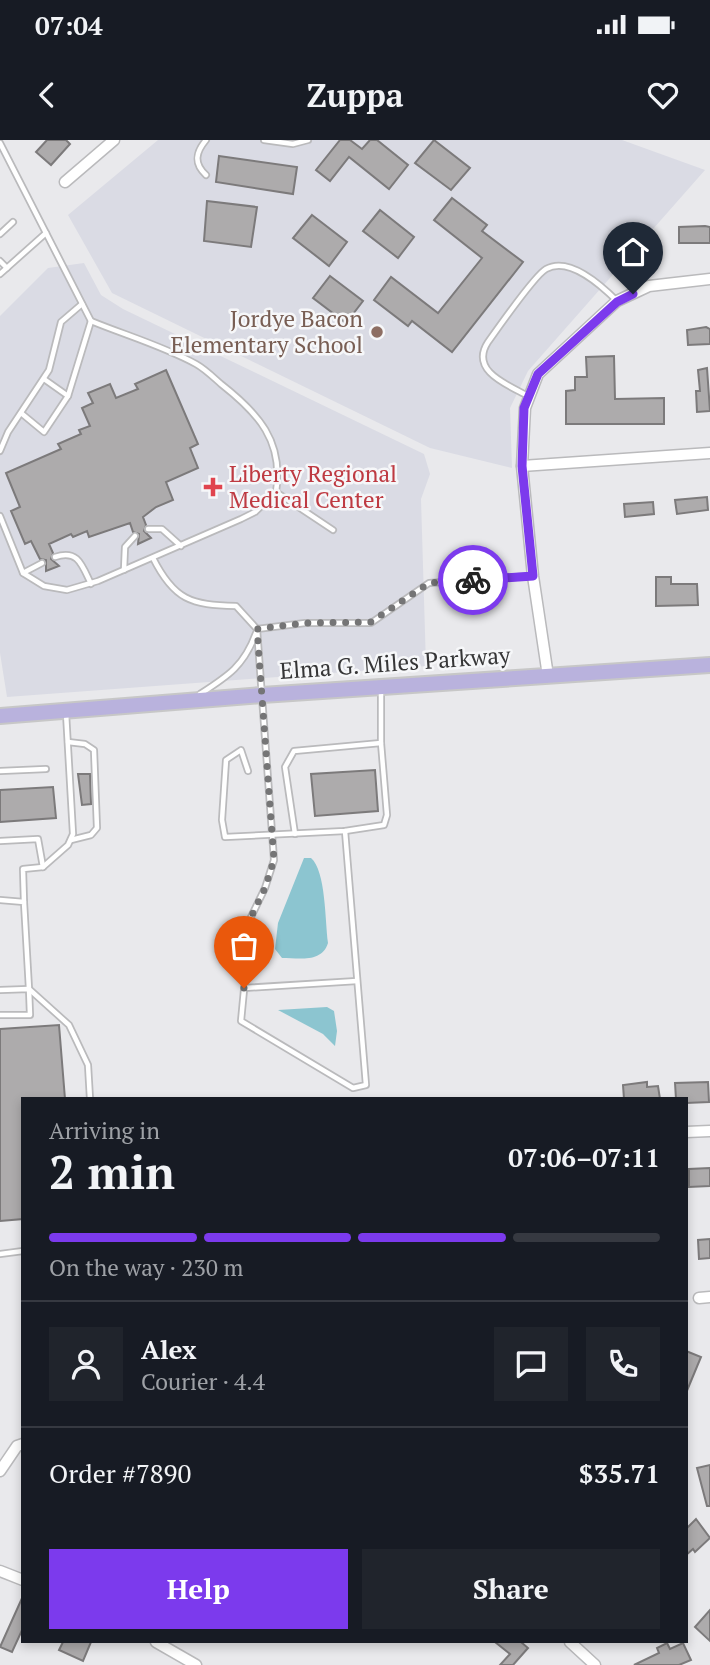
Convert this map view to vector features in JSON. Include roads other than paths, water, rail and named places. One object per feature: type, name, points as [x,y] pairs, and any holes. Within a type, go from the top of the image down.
[{"type":"main road","name":"Elma G. Miles Parkway","points":[[0,716],[262,695],[710,666]]},
{"type":"street","points":[[65,182],[114,140]]},
{"type":"street","points":[[548,676],[533,576],[522,466],[524,408],[538,374],[617,302],[649,286],[710,279]]},
{"type":"street","points":[[522,466],[710,453]]},
{"type":"street","points":[[688,1132],[710,1130]]},
{"type":"street","points":[[699,1298],[710,1297]]},
{"type":"street","points":[[0,1471],[17,1446],[21,1445]]},
{"type":"street","points":[[0,1571],[21,1579]]},
{"type":"street","points":[[158,1643],[197,1665]]},
{"type":"street","points":[[571,1643],[595,1665]]},
{"type":"lane","points":[[206,140],[196,159],[200,170],[206,175]]},
{"type":"lane","points":[[264,140],[293,144],[308,140]]},
{"type":"lane","points":[[0,143],[91,321],[197,365],[249,406],[259,417],[272,442],[278,471],[276,492],[255,512],[91,584],[60,590],[36,583],[23,573],[0,516]]},
{"type":"lane","points":[[0,234],[13,222]]},
{"type":"lane","points":[[0,274],[46,233]]},
{"type":"lane","points":[[0,261],[6,268]]},
{"type":"lane","points":[[529,396],[488,372],[483,365],[482,355],[488,342],[541,272],[559,264],[570,268],[597,284],[617,302]]},
{"type":"lane","points":[[0,451],[44,379],[61,322],[82,304]]},
{"type":"lane","points":[[21,413],[44,432],[68,396],[91,321]]},
{"type":"lane","points":[[44,379],[68,396]]},
{"type":"lane","points":[[276,492],[333,530]]},
{"type":"lane","points":[[148,529],[162,529],[181,546]]},
{"type":"lane","points":[[124,570],[125,547],[135,536]]},
{"type":"lane","points":[[55,557],[69,554],[78,558],[91,584]]},
{"type":"lane","points":[[153,558],[168,585],[184,598],[206,605],[236,606],[257,629],[274,860],[265,888],[251,917],[241,1021],[353,1088],[366,1085],[345,831]]},
{"type":"lane","points":[[23,573],[42,563]]},
{"type":"lane","points":[[257,629],[305,623],[371,622],[429,583],[533,576]]},
{"type":"lane","points":[[190,701],[226,678],[248,654],[257,629]]},
{"type":"lane","points":[[248,771],[241,750],[226,760],[222,820],[225,837],[345,831],[384,825],[387,815],[381,743],[381,687]]},
{"type":"lane","points":[[0,1015],[30,1015],[23,869],[43,867],[73,834],[66,709]]},
{"type":"lane","points":[[68,742],[85,744],[94,750],[96,777],[97,828],[91,835],[70,840]]},
{"type":"lane","points":[[295,834],[285,767],[294,751],[381,743]]},
{"type":"lane","points":[[0,771],[46,769]]},
{"type":"lane","points":[[0,841],[38,839],[43,867]]},
{"type":"lane","points":[[0,900],[24,902]]},
{"type":"lane","points":[[244,988],[357,981]]},
{"type":"lane","points":[[0,990],[29,989],[69,1025],[88,1065],[90,1097]]},
{"type":"lane","points":[[0,1254],[21,1251]]},
{"type":"water","points":[[304,858],[311,858],[320,874],[328,943],[321,954],[315,957],[282,958],[275,949],[278,923]]},
{"type":"water","points":[[327,1007],[334,1011],[337,1031],[335,1046],[323,1034],[278,1010]]},
{"type":"place","name":"Jordye Bacon Elementary School","points":[[377,332]]},
{"type":"place","name":"Liberty Regional Medical Center","points":[[213,487]]}]
